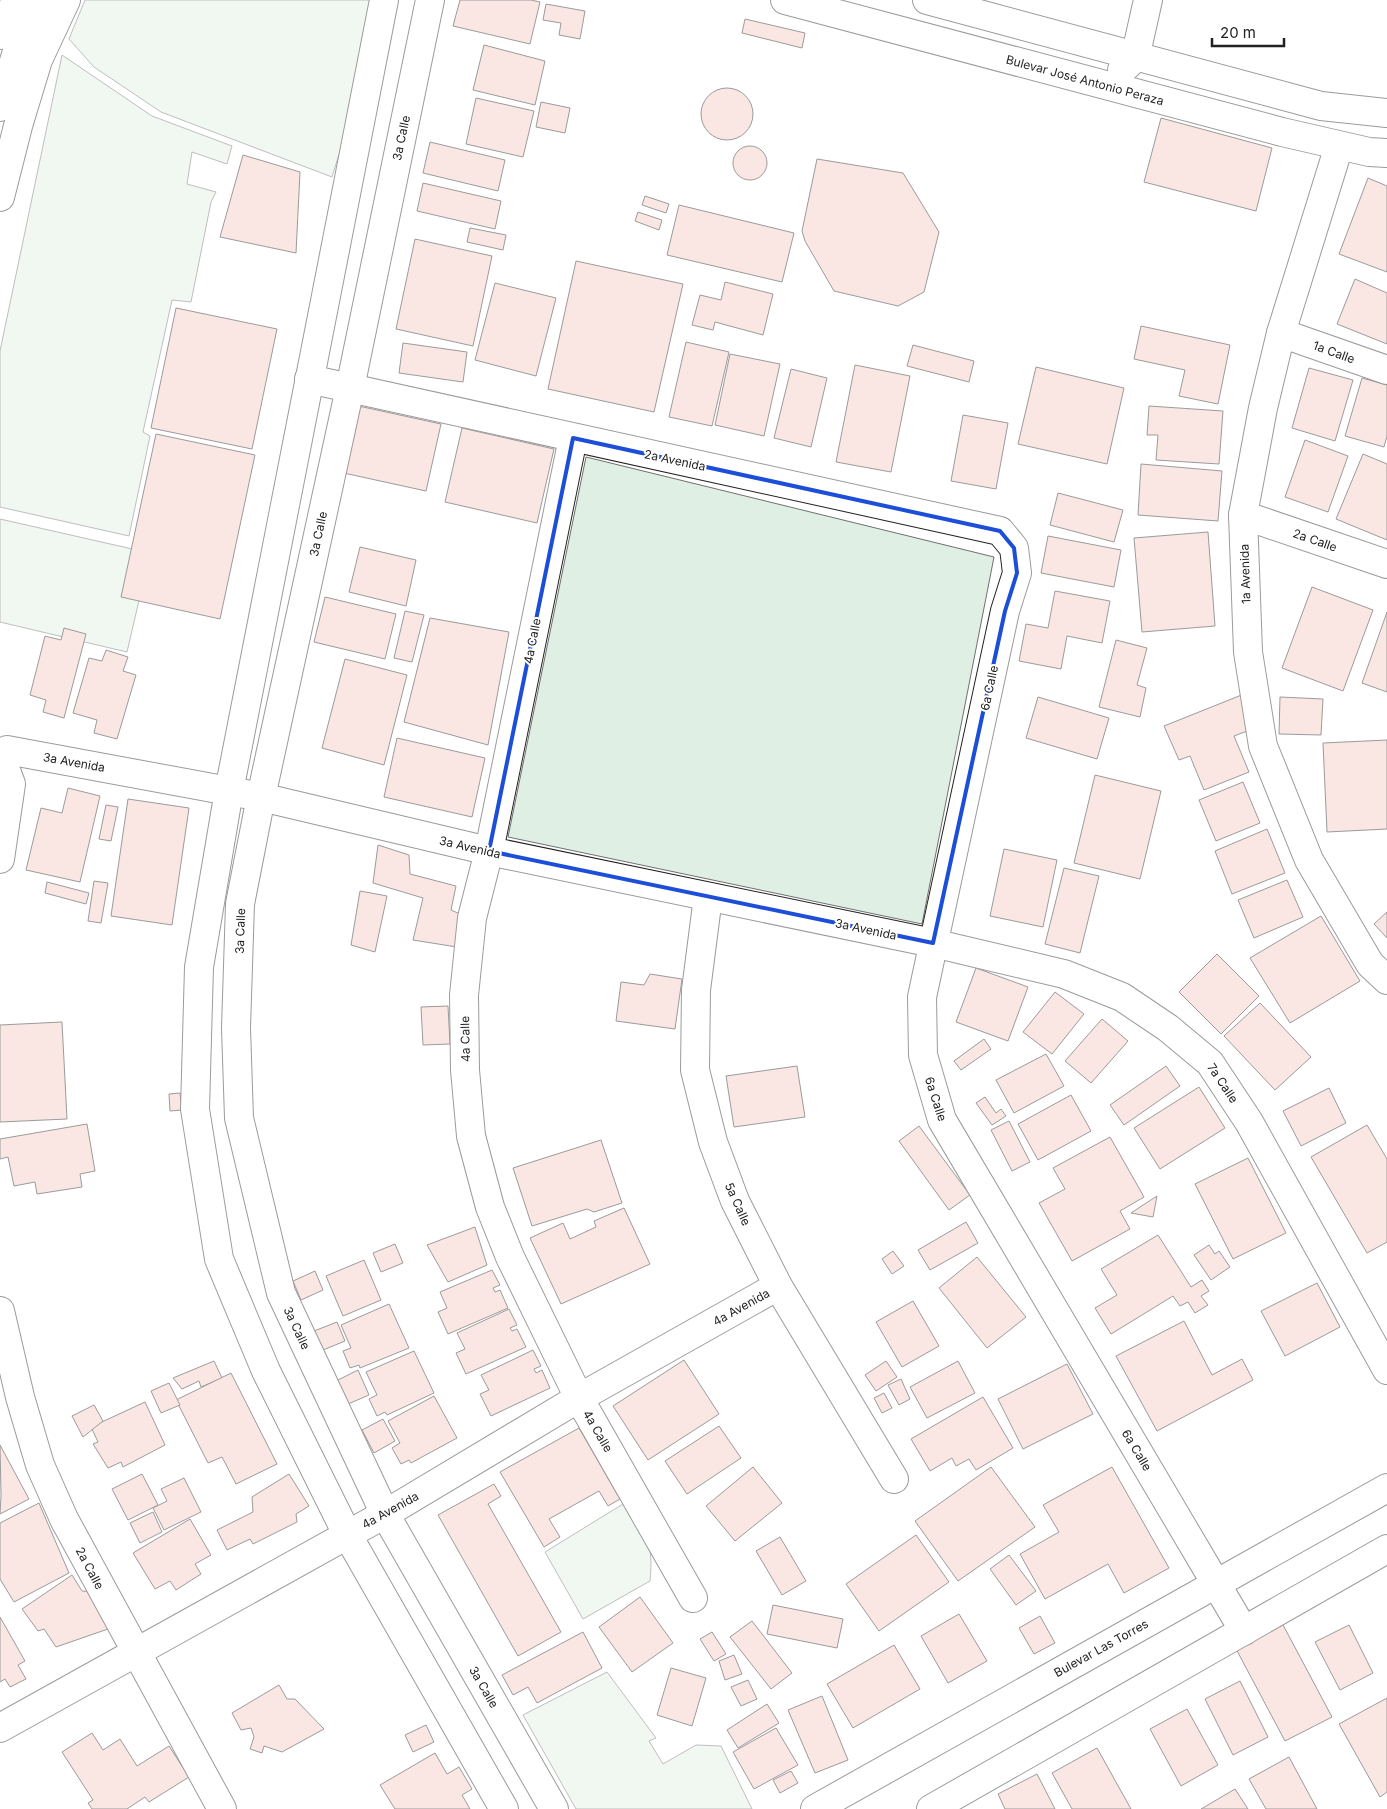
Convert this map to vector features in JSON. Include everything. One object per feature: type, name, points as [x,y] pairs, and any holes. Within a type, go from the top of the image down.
[{"type":"street","points":[[0,35],[16,0]]},
{"type":"street","points":[[0,107],[18,48],[39,0]]},
{"type":"street","points":[[0,197],[18,126],[38,60],[66,0]]},
{"type":"street","points":[[384,0],[229,790],[199,967],[194,1109],[219,1259],[266,1371],[347,1534],[504,1809]]},
{"type":"street","name":"3a Calle","points":[[430,0],[350,388],[261,797],[240,904],[236,1028],[239,1118],[281,1293],[385,1514],[554,1809]]},
{"type":"street","name":"Bulevar José Antonio Peraza","points":[[785,0],[1339,146],[1387,153]]},
{"type":"street","points":[[927,0],[1138,45],[1320,106],[1387,113]]},
{"type":"street","points":[[992,55],[1101,74],[1119,72],[1138,45],[1148,0]]},
{"type":"street","name":"1a Avenida","points":[[1339,146],[1269,377],[1244,515],[1248,652],[1263,746],[1309,860],[1370,964],[1387,980]]},
{"type":"street","name":"1a Calle","points":[[1281,333],[1387,370]]},
{"type":"street","name":"2a Avenida","points":[[309,379],[1000,531]]},
{"type":"street","name":"4a Calle","points":[[573,438],[489,851],[472,918],[464,995],[466,1070],[471,1136],[490,1207],[510,1257],[579,1398],[693,1598]]},
{"type":"street","name":"2a Calle","points":[[1244,515],[1387,564]]},
{"type":"street","name":"6a Calle","points":[[1000,531],[1014,548],[1017,573],[1005,611],[922,997],[923,1055],[942,1120],[1244,1631]]},
{"type":"street","points":[[0,859],[11,784],[3,759]]},
{"type":"street","name":"3a Avenida","points":[[3,759],[229,790],[489,851],[933,943]]},
{"type":"street","name":"5a Calle","points":[[708,897],[696,990],[695,1070],[713,1142],[735,1201],[778,1286],[894,1478]]},
{"type":"street","name":"7a Calle","points":[[933,943],[1064,974],[1122,997],[1168,1028],[1210,1063],[1249,1122],[1387,1370]]},
{"type":"street","name":"4a Avenida","points":[[0,1728],[385,1514],[579,1398],[778,1286]]},
{"type":"street","name":"2a Calle","points":[[0,1311],[20,1397],[40,1465],[64,1519],[222,1809]]},
{"type":"street","name":"Bulevar Las Torres","points":[[816,1809],[1387,1488]]},
{"type":"street","points":[[931,1809],[1387,1549]]},
{"type":"highlighted area","points":[[573,438],[1000,531],[1014,548],[1017,573],[1005,611],[933,943],[489,851]]},
{"type":"green space","points":[[85,0],[372,0],[341,148],[332,177],[161,112],[94,67],[69,39]]},
{"type":"green space","points":[[62,55],[152,116],[232,146],[227,164],[192,152],[187,184],[216,192],[211,202],[191,302],[172,300],[143,432],[150,436],[129,536],[0,507],[0,351]]},
{"type":"green space","points":[[586,457],[994,557],[922,924],[508,837]]},
{"type":"green space","points":[[0,519],[150,553],[127,652],[0,622]]},
{"type":"green space","points":[[623,1504],[647,1539],[651,1557],[650,1581],[583,1619],[545,1552]]},
{"type":"green space","points":[[607,1672],[656,1738],[649,1741],[663,1764],[696,1745],[721,1746],[752,1809],[576,1809],[523,1715]]},
{"type":"building","points":[[460,0],[531,0],[540,2],[530,44],[453,26]]},
{"type":"building","points":[[546,4],[585,11],[580,39],[559,35],[561,23],[543,20]]},
{"type":"building","points":[[745,19],[805,33],[802,48],[742,33]]},
{"type":"building","points":[[484,45],[545,61],[535,105],[473,90]]},
{"type":"building","points":[[722,88],[732,88],[746,95],[753,109],[753,119],[746,133],[732,140],[722,140],[712,136],[705,129],[701,119],[701,109],[705,99],[712,92]]},
{"type":"building","points":[[476,98],[534,111],[523,157],[466,144]]},
{"type":"building","points":[[541,102],[570,108],[565,133],[536,127]]},
{"type":"building","points":[[1161,118],[1272,148],[1256,211],[1144,182]]},
{"type":"building","points":[[430,142],[505,160],[498,191],[423,173]]},
{"type":"building","points":[[750,146],[762,151],[767,163],[762,175],[750,180],[738,175],[733,163],[738,151]]},
{"type":"building","points":[[243,155],[300,172],[296,253],[220,237]]},
{"type":"building","points":[[817,159],[903,173],[939,232],[924,292],[898,306],[834,291],[805,241],[802,231]]},
{"type":"building","points":[[1368,178],[1387,186],[1387,272],[1339,254]]},
{"type":"building","points":[[423,183],[501,201],[495,229],[417,211]]},
{"type":"building","points":[[645,196],[669,204],[666,213],[642,205]]},
{"type":"building","points":[[679,205],[794,233],[782,282],[667,255]]},
{"type":"building","points":[[638,212],[662,220],[659,230],[635,221]]},
{"type":"building","points":[[470,228],[506,235],[503,250],[467,242]]},
{"type":"building","points":[[415,239],[492,256],[473,346],[396,329]]},
{"type":"building","points":[[576,261],[683,284],[654,412],[548,389]]},
{"type":"building","points":[[1355,279],[1387,293],[1387,344],[1337,324]]},
{"type":"building","points":[[725,282],[773,294],[763,335],[715,322],[713,330],[692,325],[700,295],[721,300]]},
{"type":"building","points":[[495,283],[556,298],[536,376],[475,360]]},
{"type":"building","points":[[176,308],[277,329],[252,449],[151,428]]},
{"type":"building","points":[[1141,326],[1230,345],[1218,404],[1179,396],[1185,370],[1134,359]]},
{"type":"building","points":[[686,342],[729,352],[712,426],[669,417]]},
{"type":"building","points":[[403,343],[467,352],[463,382],[399,373]]},
{"type":"building","points":[[913,345],[974,361],[969,382],[907,366]]},
{"type":"building","points":[[730,354],[780,364],[764,436],[715,425]]},
{"type":"building","points":[[855,365],[910,376],[891,472],[836,462]]},
{"type":"building","points":[[1036,367],[1124,388],[1107,464],[1018,444]]},
{"type":"building","points":[[1309,368],[1353,380],[1335,441],[1292,428]]},
{"type":"building","points":[[791,369],[827,378],[811,447],[774,438]]},
{"type":"building","points":[[1362,378],[1387,385],[1387,436],[1384,447],[1345,436]]},
{"type":"building","points":[[354,405],[441,424],[426,491],[339,472]]},
{"type":"building","points":[[1149,406],[1223,411],[1219,464],[1156,460],[1158,435],[1147,435]]},
{"type":"building","points":[[963,415],[1008,423],[996,489],[951,481]]},
{"type":"building","points":[[462,428],[554,449],[537,523],[445,502]]},
{"type":"building","points":[[156,434],[255,455],[220,619],[121,597]]},
{"type":"building","points":[[1305,440],[1348,456],[1328,512],[1285,497]]},
{"type":"building","points":[[1363,454],[1387,464],[1387,540],[1336,519]]},
{"type":"building","points":[[1141,464],[1222,471],[1218,521],[1138,515]]},
{"type":"building","points":[[1058,493],[1123,510],[1114,542],[1050,525]]},
{"type":"building","points":[[1208,532],[1215,626],[1142,632],[1134,538]]},
{"type":"building","points":[[1048,536],[1121,550],[1114,587],[1041,573]]},
{"type":"building","points":[[360,547],[416,560],[406,606],[349,592]]},
{"type":"building","points":[[1312,587],[1373,610],[1343,691],[1282,668]]},
{"type":"building","points":[[1055,591],[1110,601],[1102,643],[1067,636],[1061,669],[1019,661],[1026,624],[1048,628]]},
{"type":"building","points":[[325,597],[396,614],[385,659],[314,642]]},
{"type":"building","points":[[405,611],[424,615],[412,662],[394,658]]},
{"type":"building","points":[[1387,612],[1387,692],[1362,683]]},
{"type":"building","points":[[430,618],[509,632],[488,745],[404,722]]},
{"type":"building","points":[[64,628],[86,634],[64,718],[43,712],[46,700],[30,695],[45,636],[61,640]]},
{"type":"building","points":[[1116,640],[1147,648],[1137,685],[1146,688],[1140,717],[1099,707]]},
{"type":"building","points":[[106,650],[128,657],[123,671],[136,675],[117,739],[94,733],[97,720],[73,713],[89,658],[102,661]]},
{"type":"building","points":[[345,659],[407,675],[384,765],[322,748]]},
{"type":"building","points":[[1244,694],[1258,727],[1234,736],[1249,772],[1204,790],[1190,756],[1179,760],[1164,726]]},
{"type":"building","points":[[1038,697],[1109,718],[1097,759],[1026,738]]},
{"type":"building","points":[[1280,697],[1323,699],[1321,735],[1279,734]]},
{"type":"building","points":[[397,738],[485,758],[472,817],[384,797]]},
{"type":"building","points":[[1387,740],[1387,829],[1327,832],[1323,743]]},
{"type":"building","points":[[1095,775],[1161,791],[1140,879],[1074,863]]},
{"type":"building","points":[[1243,782],[1260,823],[1216,841],[1199,800]]},
{"type":"building","points":[[68,788],[100,796],[80,882],[26,870],[41,808],[62,813]]},
{"type":"building","points":[[128,799],[189,808],[172,925],[111,916]]},
{"type":"building","points":[[106,805],[118,807],[111,841],[99,839]]},
{"type":"building","points":[[1267,829],[1285,873],[1232,894],[1215,851]]},
{"type":"building","points":[[378,845],[409,855],[410,874],[456,886],[451,910],[460,914],[457,947],[413,940],[423,898],[373,883]]},
{"type":"building","points":[[1004,849],[1057,860],[1043,927],[990,916]]},
{"type":"building","points":[[1064,868],[1099,876],[1080,953],[1045,944]]},
{"type":"building","points":[[1287,880],[1303,917],[1254,938],[1238,900]]},
{"type":"building","points":[[94,881],[108,883],[101,923],[88,921]]},
{"type":"building","points":[[47,882],[89,893],[86,904],[45,893]]},
{"type":"building","points":[[360,891],[387,896],[375,952],[351,945]]},
{"type":"building","points":[[1387,912],[1387,938],[1374,924]]},
{"type":"building","points":[[1321,916],[1360,981],[1290,1023],[1250,958]]},
{"type":"building","points":[[1217,954],[1259,996],[1221,1034],[1179,992]]},
{"type":"building","points":[[976,968],[1028,987],[1008,1041],[956,1022]]},
{"type":"building","points":[[650,974],[682,979],[675,1029],[616,1021],[621,982],[644,985]]},
{"type":"building","points":[[1055,992],[1084,1014],[1052,1054],[1023,1032]]},
{"type":"building","points":[[1260,1003],[1311,1057],[1275,1090],[1224,1036]]},
{"type":"building","points":[[448,1006],[450,1044],[423,1045],[421,1007]]},
{"type":"building","points":[[1102,1019],[1128,1041],[1091,1083],[1065,1061]]},
{"type":"building","points":[[62,1022],[67,1119],[0,1122],[0,1025]]},
{"type":"building","points":[[984,1039],[991,1049],[961,1070],[954,1061]]},
{"type":"building","points":[[1046,1054],[1064,1086],[1014,1113],[996,1080]]},
{"type":"building","points":[[797,1066],[805,1117],[734,1127],[726,1076]]},
{"type":"building","points":[[1166,1066],[1180,1086],[1124,1125],[1110,1105]]},
{"type":"building","points":[[1199,1087],[1225,1128],[1160,1169],[1134,1128]]},
{"type":"building","points":[[1329,1088],[1346,1123],[1301,1146],[1283,1111]]},
{"type":"building","points":[[180,1093],[182,1110],[170,1111],[169,1094]]},
{"type":"building","points":[[1071,1095],[1091,1131],[1038,1160],[1018,1124]]},
{"type":"building","points":[[985,1097],[996,1113],[1001,1109],[1006,1116],[992,1125],[976,1103]]},
{"type":"building","points":[[1009,1121],[1030,1162],[1012,1171],[991,1130]]},
{"type":"building","points":[[87,1124],[95,1171],[80,1174],[82,1187],[37,1194],[35,1182],[14,1186],[8,1157],[0,1159],[0,1139]]},
{"type":"building","points":[[1367,1125],[1387,1159],[1387,1242],[1367,1253],[1311,1157]]},
{"type":"building","points":[[919,1126],[970,1195],[949,1210],[899,1141]]},
{"type":"building","points":[[1110,1137],[1144,1197],[1120,1211],[1130,1229],[1072,1261],[1039,1203],[1065,1189],[1053,1168]]},
{"type":"building","points":[[601,1140],[622,1203],[594,1212],[587,1209],[532,1226],[513,1168]]},
{"type":"building","points":[[1248,1158],[1286,1233],[1233,1259],[1195,1184]]},
{"type":"building","points":[[1157,1196],[1153,1217],[1131,1213]]},
{"type":"building","points":[[624,1208],[650,1264],[561,1304],[530,1238],[563,1223],[570,1239],[596,1227],[594,1221]]},
{"type":"building","points":[[966,1222],[978,1243],[930,1270],[918,1250]]},
{"type":"building","points":[[475,1227],[487,1265],[448,1282],[427,1245]]},
{"type":"building","points":[[1158,1235],[1191,1287],[1202,1280],[1209,1291],[1201,1296],[1208,1305],[1195,1313],[1188,1302],[1180,1306],[1173,1296],[1111,1334],[1095,1308],[1117,1295],[1101,1269]]},
{"type":"building","points":[[395,1244],[403,1263],[381,1272],[373,1253]]},
{"type":"building","points":[[1209,1245],[1215,1254],[1219,1251],[1230,1267],[1211,1280],[1194,1255]]},
{"type":"building","points":[[893,1251],[904,1266],[892,1274],[882,1259]]},
{"type":"building","points":[[977,1257],[1026,1317],[987,1348],[939,1288]]},
{"type":"building","points":[[364,1260],[381,1300],[343,1316],[326,1276]]},
{"type":"building","points":[[492,1270],[500,1285],[493,1288],[495,1292],[500,1290],[508,1308],[448,1334],[438,1312],[447,1308],[440,1292]]},
{"type":"building","points":[[315,1271],[323,1290],[301,1300],[293,1281]]},
{"type":"building","points":[[1317,1283],[1340,1327],[1285,1356],[1261,1311]]},
{"type":"building","points":[[913,1301],[939,1346],[902,1367],[876,1322]]},
{"type":"building","points":[[389,1304],[409,1348],[360,1368],[359,1365],[350,1368],[343,1351],[351,1348],[341,1325]]},
{"type":"building","points":[[509,1309],[517,1325],[510,1328],[512,1331],[517,1329],[526,1347],[466,1374],[456,1353],[465,1349],[457,1333]]},
{"type":"building","points":[[1184,1321],[1212,1375],[1242,1359],[1253,1380],[1157,1431],[1116,1356]]},
{"type":"building","points":[[337,1322],[345,1341],[323,1350],[314,1331]]},
{"type":"building","points":[[533,1350],[541,1366],[534,1369],[536,1373],[542,1370],[550,1388],[491,1416],[480,1394],[489,1390],[481,1375]]},
{"type":"building","points":[[414,1351],[434,1393],[387,1415],[385,1412],[377,1416],[369,1399],[377,1395],[366,1372]]},
{"type":"building","points":[[684,1360],[719,1414],[648,1460],[613,1406]]},
{"type":"building","points":[[214,1361],[222,1378],[201,1387],[199,1381],[182,1389],[173,1378]]},
{"type":"building","points":[[886,1361],[897,1377],[876,1391],[865,1375]]},
{"type":"building","points":[[958,1361],[975,1393],[927,1418],[910,1387]]},
{"type":"building","points":[[1067,1364],[1093,1414],[1023,1449],[998,1399]]},
{"type":"building","points":[[358,1370],[369,1395],[348,1404],[336,1381]]},
{"type":"building","points":[[231,1373],[277,1464],[236,1484],[222,1457],[208,1463],[176,1400]]},
{"type":"building","points":[[901,1379],[910,1399],[899,1405],[888,1385]]},
{"type":"building","points":[[169,1383],[180,1405],[161,1413],[151,1391]]},
{"type":"building","points":[[884,1393],[892,1408],[882,1413],[874,1398]]},
{"type":"building","points":[[434,1396],[457,1438],[411,1463],[409,1460],[401,1464],[392,1448],[400,1443],[388,1421]]},
{"type":"building","points":[[983,1397],[1013,1448],[976,1470],[969,1459],[956,1466],[952,1458],[930,1471],[911,1439]]},
{"type":"building","points":[[145,1402],[165,1445],[123,1467],[121,1462],[108,1468],[93,1444],[98,1442],[91,1427]]},
{"type":"building","points":[[94,1405],[103,1421],[83,1437],[72,1416]]},
{"type":"building","points":[[383,1419],[395,1441],[374,1453],[362,1430]]},
{"type":"building","points":[[719,1426],[741,1458],[687,1494],[665,1461]]},
{"type":"building","points":[[579,1428],[620,1499],[608,1506],[599,1491],[549,1519],[560,1537],[544,1547],[500,1472]]},
{"type":"building","points":[[0,1445],[29,1499],[0,1514],[1,1496]]},
{"type":"building","points":[[753,1467],[782,1503],[735,1541],[706,1506]]},
{"type":"building","points":[[991,1467],[1035,1527],[958,1581],[915,1521]]},
{"type":"building","points":[[1112,1467],[1169,1568],[1124,1593],[1108,1564],[1045,1599],[1020,1554],[1059,1532],[1043,1505]]},
{"type":"building","points":[[142,1474],[158,1505],[128,1520],[112,1489]]},
{"type":"building","points":[[289,1474],[309,1506],[296,1514],[297,1522],[253,1544],[250,1539],[227,1550],[217,1530],[253,1512],[252,1497]]},
{"type":"building","points":[[184,1478],[201,1512],[164,1530],[153,1508],[167,1501],[161,1489]]},
{"type":"building","points":[[494,1484],[501,1496],[488,1504],[561,1632],[518,1656],[438,1515]]},
{"type":"building","points":[[39,1503],[69,1573],[14,1602],[0,1579],[0,1523]]},
{"type":"building","points":[[153,1512],[162,1532],[140,1543],[130,1523]]},
{"type":"building","points":[[190,1519],[211,1555],[195,1564],[201,1574],[176,1590],[170,1581],[155,1589],[133,1553]]},
{"type":"building","points":[[916,1535],[949,1582],[879,1631],[846,1584]]},
{"type":"building","points":[[780,1537],[806,1581],[782,1595],[756,1551]]},
{"type":"building","points":[[1009,1555],[1036,1591],[1016,1605],[990,1569]]},
{"type":"building","points":[[72,1575],[82,1591],[95,1592],[108,1629],[56,1647],[44,1629],[38,1631],[22,1609]]},
{"type":"building","points":[[640,1597],[673,1643],[632,1672],[599,1627]]},
{"type":"building","points":[[773,1605],[843,1619],[837,1648],[767,1634]]},
{"type":"building","points":[[959,1614],[987,1661],[948,1683],[921,1636]]},
{"type":"building","points":[[1040,1616],[1055,1643],[1034,1654],[1019,1628]]},
{"type":"building","points":[[0,1617],[25,1661],[18,1665],[26,1679],[10,1687],[5,1679],[0,1682]]},
{"type":"building","points":[[752,1621],[792,1673],[771,1689],[730,1637]]},
{"type":"building","points":[[1282,1623],[1332,1717],[1285,1741],[1235,1647]]},
{"type":"building","points":[[1349,1625],[1373,1673],[1340,1690],[1315,1642]]},
{"type":"building","points":[[583,1632],[602,1668],[537,1703],[528,1687],[513,1695],[502,1675]]},
{"type":"building","points":[[712,1632],[726,1654],[714,1661],[700,1639]]},
{"type":"building","points":[[894,1645],[920,1689],[853,1728],[827,1684]]},
{"type":"building","points":[[734,1655],[742,1674],[725,1680],[719,1661]]},
{"type":"building","points":[[671,1668],[706,1678],[692,1726],[657,1715]]},
{"type":"building","points":[[748,1680],[757,1699],[741,1706],[731,1687]]},
{"type":"building","points":[[1240,1681],[1268,1737],[1233,1755],[1205,1699]]},
{"type":"building","points":[[279,1685],[287,1699],[295,1699],[324,1729],[282,1752],[264,1746],[262,1753],[250,1749],[254,1737],[251,1728],[241,1730],[232,1713]]},
{"type":"building","points":[[822,1696],[848,1760],[815,1773],[788,1710]]},
{"type":"building","points":[[1387,1698],[1387,1792],[1380,1797],[1339,1724]]},
{"type":"building","points":[[767,1704],[779,1723],[738,1748],[727,1730]]},
{"type":"building","points":[[1187,1709],[1218,1765],[1181,1786],[1150,1729]]},
{"type":"building","points":[[426,1725],[434,1742],[413,1752],[405,1735]]},
{"type":"building","points":[[776,1728],[798,1765],[754,1789],[733,1752]]},
{"type":"building","points":[[92,1733],[103,1750],[120,1739],[137,1766],[169,1746],[189,1777],[149,1802],[145,1797],[127,1809],[92,1809],[88,1803],[93,1800],[62,1752]]},
{"type":"building","points":[[1097,1748],[1131,1809],[1072,1809],[1052,1773]]},
{"type":"building","points":[[435,1753],[447,1774],[459,1767],[472,1789],[462,1795],[470,1809],[395,1809],[380,1785]]},
{"type":"building","points":[[1289,1757],[1317,1809],[1266,1809],[1249,1779]]},
{"type":"building","points":[[791,1771],[798,1783],[780,1793],[773,1780]]},
{"type":"building","points":[[1037,1774],[1055,1809],[1005,1809],[998,1794]]},
{"type":"building","points":[[1235,1789],[1248,1809],[1201,1809]]}]
